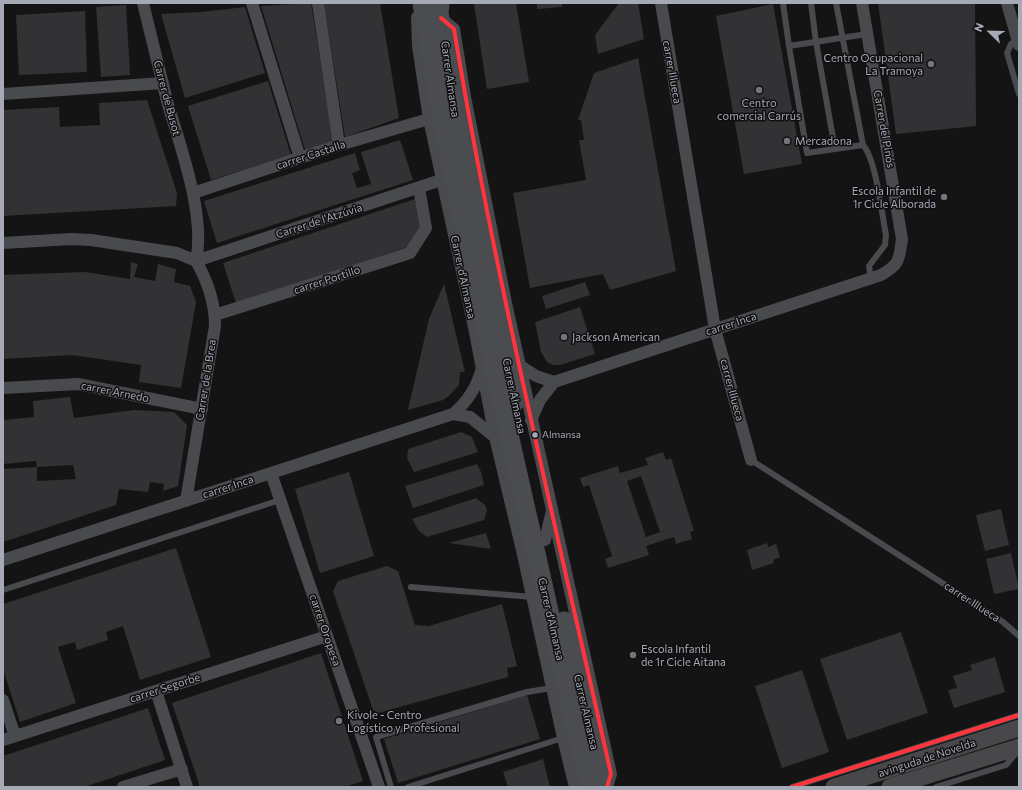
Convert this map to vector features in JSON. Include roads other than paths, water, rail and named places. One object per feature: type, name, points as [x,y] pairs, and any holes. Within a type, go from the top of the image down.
[{"type":"main road","name":"Carrer d'Almansa","points":[[422,3],[442,120],[472,271],[589,787]]},
{"type":"main road","name":"Carrer Almansa","points":[[441,11],[455,117],[545,540],[603,787]]},
{"type":"main road","name":"avinguda de Novelda","points":[[834,787],[1019,728]]},
{"type":"main road","name":"avinguda de Novelda","points":[[890,787],[1019,748]]},
{"type":"street","name":"Carrer de Busot","points":[[143,3],[193,193]]},
{"type":"street","points":[[252,3],[300,158]]},
{"type":"street","points":[[318,3],[339,145]]},
{"type":"street","name":"Carrer d'Almansa","points":[[422,3],[417,16],[418,46],[428,119],[495,437],[533,598],[562,738],[574,783],[579,787]]},
{"type":"street","name":"carrer Illueca","points":[[661,3],[715,329],[751,460]]},
{"type":"street","name":"Carrer del Pinós","points":[[862,3],[902,239],[900,256]]},
{"type":"street","points":[[1007,3],[1018,43]]},
{"type":"street","points":[[1012,19],[1015,3]]},
{"type":"street","points":[[441,11],[454,29],[482,187],[531,420],[553,508],[611,774],[607,787]]},
{"type":"street","points":[[3,94],[163,83]]},
{"type":"street","name":"carrer Castalla","points":[[193,193],[339,145],[428,119]]},
{"type":"street","name":"Carrer de l'Atzúvia","points":[[196,261],[441,180]]},
{"type":"street","name":"carrer Portillo","points":[[215,315],[410,254],[426,228],[419,188]]},
{"type":"street","points":[[3,243],[71,239],[91,240],[177,253],[196,261],[200,247],[193,193]]},
{"type":"street","name":"carrer Inca","points":[[554,382],[881,275],[895,266],[900,256]]},
{"type":"street","name":"Carrer de la Brea","points":[[186,501],[214,336],[215,315],[208,288],[196,261]]},
{"type":"street","points":[[520,365],[536,376],[554,382],[540,400],[531,420]]},
{"type":"street","points":[[453,414],[466,404],[477,384],[482,370]]},
{"type":"street","name":"carrer Arnedo","points":[[3,388],[78,384],[202,409]]},
{"type":"street","points":[[453,414],[470,417],[495,437]]},
{"type":"street","name":"carrer Inca","points":[[3,560],[453,414]]},
{"type":"street","name":"carrer Oropesa","points":[[271,473],[379,787]]},
{"type":"street","points":[[545,540],[553,508]]},
{"type":"street","name":"Carrer d'Almansa","points":[[522,550],[529,522]]},
{"type":"street","name":"carrer Segorbe","points":[[3,740],[327,636]]},
{"type":"street","points":[[156,690],[187,787]]},
{"type":"street","points":[[3,700],[15,736]]},
{"type":"street","points":[[123,787],[182,769]]},
{"type":"lane","points":[[783,3],[807,153],[862,145]]},
{"type":"lane","points":[[810,3],[835,149]]},
{"type":"lane","points":[[836,3],[862,145],[867,149],[872,164],[886,235],[885,245],[869,266],[870,279]]},
{"type":"lane","points":[[789,46],[867,34]]},
{"type":"lane","points":[[1018,43],[1011,44],[1007,53],[1019,94]]},
{"type":"lane","name":"carrer Illueca","points":[[751,460],[1004,622],[1019,636]]},
{"type":"lane","points":[[3,590],[280,500]]},
{"type":"lane","points":[[411,587],[533,598]]},
{"type":"lane","points":[[391,787],[376,737],[527,692],[552,688]]},
{"type":"lane","points":[[792,787],[1019,715]]},
{"type":"lane","points":[[408,787],[562,738]]},
{"type":"lane","points":[[936,787],[1006,765],[1019,748]]},
{"type":"place","name":"Centro Ocupacional La Tramoya","points":[[931,64]]},
{"type":"place","name":"Centro comercial Carrús","points":[[759,90]]},
{"type":"place","name":"Mercadona","points":[[787,141]]},
{"type":"place","name":"Escola Infantil de 1r Cicle Alborada","points":[[944,197]]},
{"type":"place","name":"Jackson American","points":[[564,337]]},
{"type":"place","name":"Almansa","points":[[535,435]]},
{"type":"place","name":"Escola Infantil de 1r Cicle Aitana","points":[[633,655]]},
{"type":"place","name":"Kivole - Centro Logístico y Profesional","points":[[339,721]]}]
